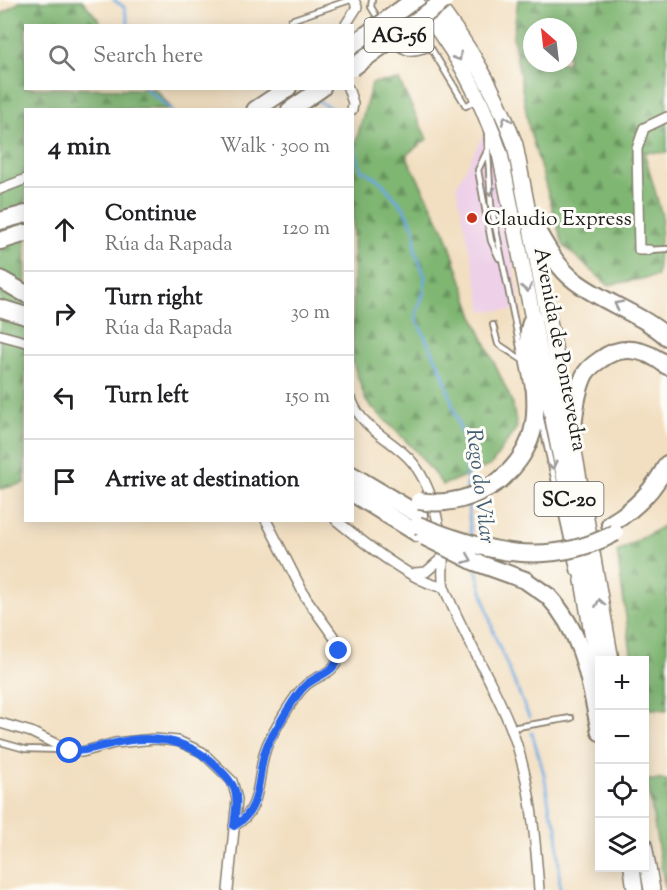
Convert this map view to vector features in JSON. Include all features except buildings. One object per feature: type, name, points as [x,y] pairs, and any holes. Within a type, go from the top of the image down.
[{"type":"highway","points":[[443,0],[452,24]]},
{"type":"highway","name":"AG-56","points":[[354,67],[443,0]]},
{"type":"highway","name":"Avenida de Pontevedra","points":[[424,2],[457,54],[483,105],[510,199],[569,499],[595,682]]},
{"type":"highway","name":"Avenida de Pontevedra","points":[[424,2],[452,24],[499,101],[515,145],[572,440],[610,656]]},
{"type":"highway","name":"AG-56","points":[[354,44],[424,2]]},
{"type":"highway","points":[[258,108],[285,90]]},
{"type":"highway","points":[[293,108],[319,90]]},
{"type":"highway","points":[[0,221],[24,215]]},
{"type":"highway","points":[[529,217],[554,260],[575,281],[654,326],[667,337]]},
{"type":"highway","points":[[0,241],[24,234]]},
{"type":"highway","points":[[0,267],[24,292]]},
{"type":"highway","points":[[0,308],[24,315]]},
{"type":"highway","points":[[418,519],[431,503],[458,501],[473,496],[499,481],[514,466],[526,448],[534,429],[538,408],[527,330],[533,318]]},
{"type":"highway","points":[[572,440],[576,401],[584,375],[607,354],[637,349],[650,353],[667,366]]},
{"type":"highway","points":[[612,529],[659,481],[667,464]]},
{"type":"highway","points":[[355,485],[418,519],[450,552],[525,580],[548,596],[569,622],[595,682]]},
{"type":"highway","points":[[355,485],[418,519],[483,540],[526,545],[578,539],[612,529],[637,518],[667,486]]},
{"type":"highway","points":[[649,871],[652,890]]},
{"type":"highway","points":[[633,872],[635,890]]},
{"type":"street","points":[[346,24],[356,11],[357,6],[352,0]]},
{"type":"street","points":[[349,90],[352,108]]},
{"type":"street","points":[[649,249],[639,250],[637,149],[644,128],[667,117]]},
{"type":"street","points":[[0,189],[24,180]]},
{"type":"street","points":[[0,335],[24,341]]},
{"type":"street","points":[[354,408],[363,421],[399,449],[416,467],[435,509],[443,557],[441,570],[444,586],[511,728],[522,760],[532,810],[539,890]]},
{"type":"street","points":[[234,826],[253,808],[263,755],[269,740],[302,688],[330,671],[339,655],[336,640],[306,598],[267,522]]},
{"type":"street","points":[[338,522],[377,553],[431,584],[444,586]]},
{"type":"street","points":[[412,573],[426,572],[443,557]]},
{"type":"street","points":[[0,723],[31,732],[66,749],[82,752],[115,743],[155,739],[190,746],[202,752],[232,781],[237,799],[228,890]]},
{"type":"lane","points":[[291,20],[352,0]]},
{"type":"lane","points":[[372,0],[371,7],[375,16],[401,51],[411,54],[431,48],[466,106],[483,105],[491,205],[525,383],[538,408],[578,590],[595,682]]},
{"type":"lane","points":[[488,149],[478,170],[491,241],[503,265]]},
{"type":"lane","points":[[649,249],[667,249]]},
{"type":"lane","points":[[493,325],[498,344],[521,358]]},
{"type":"lane","points":[[511,728],[571,718]]},
{"type":"lane","points":[[0,742],[25,748],[66,749]]},
{"type":"shaded area","points":[[483,135],[496,161],[521,310],[483,311],[456,187]]},
{"type":"green space","points":[[82,0],[102,24],[24,24],[24,90],[156,90],[171,108],[24,108],[24,483],[0,489],[0,15],[21,1]]},
{"type":"green space","points":[[518,0],[667,0],[667,153],[644,152],[662,216],[657,276],[608,285],[563,245],[529,128],[513,36]]},
{"type":"green space","points":[[399,80],[427,139],[406,155],[446,234],[475,320],[512,402],[517,427],[491,465],[443,485],[416,451],[366,401],[354,366],[354,148],[372,83]]},
{"type":"green space","points":[[667,524],[667,710],[649,708],[649,656],[631,656],[617,552]]},
{"type":"green space","points":[[649,780],[667,780],[667,890],[665,890]]},
{"type":"waterway","name":"Rego do Vilar","points":[[114,0],[124,7],[128,24]]},
{"type":"waterway","name":"Rego do Vilar","points":[[147,90],[170,108]]},
{"type":"waterway","name":"Rego do Vilar","points":[[283,100],[297,97]]},
{"type":"waterway","name":"Rego do Vilar","points":[[315,99],[331,108]]},
{"type":"waterway","name":"Rego do Vilar","points":[[354,148],[361,169],[379,180],[403,207],[415,230],[415,251],[425,276],[424,292],[415,317],[442,371],[465,444],[467,491]]},
{"type":"waterway","name":"Rego do Vilar","points":[[468,504],[471,539]]},
{"type":"waterway","name":"Rego do Vilar","points":[[476,569],[494,634],[529,717]]},
{"type":"waterway","name":"Rego do Vilar","points":[[532,733],[544,774],[550,811],[557,826],[560,890]]},
{"type":"place","name":"Claudio Express","points":[[472,218]]},
{"type":"route","points":[[70,751],[82,752],[115,743],[155,739],[178,741],[190,746],[202,752],[232,781],[237,799],[234,826],[248,816],[253,808],[263,755],[269,740],[302,688],[330,671],[337,662],[339,651]]}]
